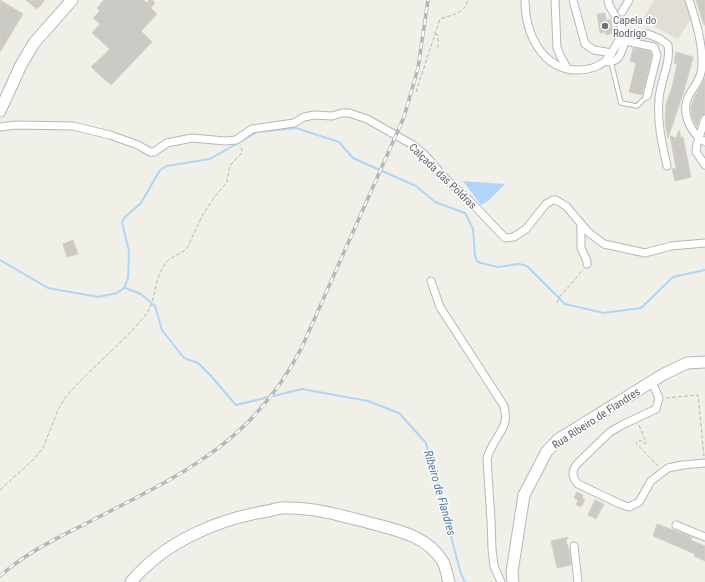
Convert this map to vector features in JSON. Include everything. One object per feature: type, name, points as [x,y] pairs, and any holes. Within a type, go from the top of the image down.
[{"type":"main road","points":[[0,111],[21,66],[34,43],[72,0]]},
{"type":"main road","name":"Rua Ribeiro de Flandres","points":[[513,582],[512,572],[524,495],[547,450],[559,439],[664,374],[687,363],[705,362]]},
{"type":"main road","points":[[131,582],[161,553],[191,536],[220,523],[256,513],[287,507],[313,509],[414,535],[432,547],[443,562],[449,582]]},
{"type":"street","points":[[525,0],[529,30],[539,50],[550,62],[568,70],[594,68],[608,62],[615,61],[619,57],[624,31]]},
{"type":"street","points":[[555,0],[557,48],[568,70]]},
{"type":"street","points":[[573,0],[585,44],[594,50],[612,53]]},
{"type":"street","points":[[608,0],[609,5],[624,31],[634,35],[648,34],[660,39],[668,45],[670,54],[659,98],[659,129],[667,166]]},
{"type":"street","points":[[622,12],[629,0]]},
{"type":"street","points":[[689,0],[699,35],[702,67],[699,81],[688,99],[686,106],[690,126],[702,140]]},
{"type":"street","points":[[608,62],[612,53],[622,40]]},
{"type":"street","points":[[622,40],[654,46],[657,55],[647,96]]},
{"type":"street","name":"Calçada das Poldras","points":[[0,127],[16,125],[73,126],[110,135],[138,145],[150,152],[154,152],[167,143],[192,138],[226,141],[236,140],[252,129],[294,123],[314,115],[332,116],[342,113],[349,113],[368,119],[413,145],[425,155],[445,178],[470,201],[504,238],[514,237],[526,229],[546,204],[556,200],[566,206],[588,232],[604,244],[645,253],[671,246],[705,243]]},
{"type":"street","points":[[705,119],[702,140],[696,152],[705,166]]},
{"type":"street","points":[[581,224],[581,248],[587,264]]},
{"type":"street","points":[[431,281],[440,307],[504,406],[506,415],[505,424],[489,450],[487,459],[492,549],[494,566],[501,582]]},
{"type":"street","points":[[652,382],[659,398],[656,409],[610,432],[577,464],[572,475],[574,480],[578,484],[629,507],[639,502],[651,481],[668,468],[705,463]]},
{"type":"street","points":[[676,525],[705,538]]},
{"type":"street","points":[[574,546],[578,582]]},
{"type":"lane","points":[[608,62],[621,103],[637,106],[647,96]]},
{"type":"path","points":[[416,92],[440,19],[458,14],[465,8],[468,0]]},
{"type":"path","points":[[435,34],[438,35],[438,48]]},
{"type":"path","points":[[0,490],[35,458],[43,448],[58,410],[65,398],[145,316],[153,301],[163,266],[166,262],[187,248],[202,216],[213,199],[227,182],[229,169],[232,163],[241,154],[241,147]]},
{"type":"path","points":[[557,303],[560,296],[587,264]]},
{"type":"path","points":[[668,398],[698,395],[705,463]]},
{"type":"path","points":[[640,428],[645,444],[640,440],[636,443],[657,465]]},
{"type":"shaded area","points":[[654,0],[686,0],[691,19],[678,39],[642,20]]},
{"type":"water","points":[[463,181],[505,184],[488,201],[481,205]]},
{"type":"building","points":[[0,0],[23,14],[0,52]]},
{"type":"building","points":[[26,0],[45,0],[37,9]]},
{"type":"building","points":[[104,0],[144,0],[147,3],[149,0],[152,0],[155,3],[151,8],[157,14],[141,31],[152,42],[111,85],[91,67],[110,49],[92,33],[100,24],[93,18],[100,11],[97,8]]},
{"type":"building","points":[[696,0],[705,0],[705,25],[704,25]]},
{"type":"building","name":"Capela do Rodrigo","points":[[605,13],[606,20],[611,20],[613,33],[606,35],[606,32],[600,33],[597,14]]},
{"type":"building","points":[[633,48],[650,51],[652,55],[642,95],[629,92],[636,63],[630,61]]},
{"type":"building","points":[[676,52],[693,57],[684,91],[668,138],[665,123],[666,104],[672,87],[677,64],[674,63]]},
{"type":"building","points":[[705,78],[705,114],[700,117],[697,127],[692,117],[691,107],[694,98]]},
{"type":"building","points":[[679,130],[681,137],[683,137],[691,177],[675,181],[672,169],[676,168],[670,136],[676,138]]},
{"type":"building","points":[[73,240],[78,254],[67,257],[63,244]]},
{"type":"building","points":[[577,492],[583,495],[582,498],[585,499],[581,507],[576,505],[578,500],[574,498]]},
{"type":"building","points":[[595,500],[604,504],[596,519],[588,515]]},
{"type":"building","points":[[657,524],[692,537],[691,540],[705,546],[705,561],[694,556],[695,554],[653,536]]},
{"type":"building","points":[[568,537],[566,541],[571,565],[557,568],[551,541]]},
{"type":"waterway","points":[[0,260],[48,288],[98,297],[117,293],[124,288],[128,278],[129,251],[122,223],[124,218],[141,203],[160,170],[167,166],[210,159],[257,132],[296,128],[339,142],[353,158],[416,186],[435,202],[465,213],[473,229],[475,256],[477,261],[498,267],[518,264],[524,265],[528,267],[565,304],[604,313],[641,308],[673,277],[705,270]]},
{"type":"waterway","name":"Ribeiro de Flandres","points":[[125,288],[141,294],[155,306],[162,330],[184,358],[198,363],[236,405],[302,389],[368,401],[399,413],[426,443],[461,574],[465,582]]},
{"type":"railway","points":[[0,576],[10,567],[44,546],[185,471],[238,432],[261,408],[283,380],[302,347],[404,117],[418,68],[428,0]]},
{"type":"place","name":"Capela do Rodrigo","points":[[605,26]]}]
